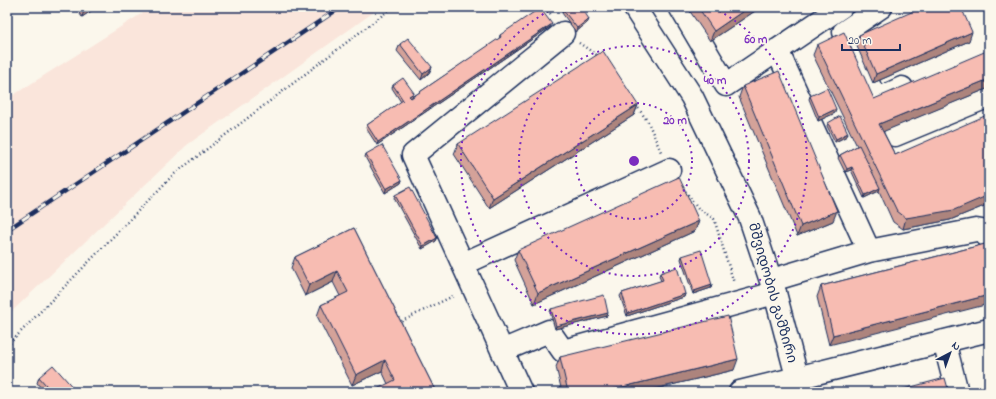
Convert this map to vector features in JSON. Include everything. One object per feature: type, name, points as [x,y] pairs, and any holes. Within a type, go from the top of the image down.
[{"type":"main road","name":"მშვიდობის გამზირი","points":[[634,7],[692,97],[750,218],[773,286],[799,385]]},
{"type":"main road","points":[[680,7],[726,85],[841,7]]},
{"type":"main road","points":[[881,7],[844,32],[876,100],[918,81]]},
{"type":"main road","points":[[521,392],[413,155],[563,33]]},
{"type":"main road","points":[[777,50],[869,251]]},
{"type":"main road","points":[[895,136],[989,96]]},
{"type":"main road","points":[[463,264],[669,170]]},
{"type":"main road","points":[[502,350],[549,331],[563,351],[773,286],[869,251],[976,230],[982,231],[989,238]]},
{"type":"main road","points":[[740,392],[799,385],[944,341],[989,330]]},
{"type":"main road","points":[[944,341],[957,392]]},
{"type":"path","points":[[7,346],[173,175],[393,7]]},
{"type":"path","points":[[394,324],[473,286]]},
{"type":"shaded area","points":[[152,7],[381,7],[187,145],[7,316],[7,99]]},
{"type":"building","points":[[567,7],[581,7],[589,19],[577,28],[563,10]]},
{"type":"building","points":[[698,7],[749,7],[714,31]]},
{"type":"building","points":[[923,7],[961,7],[972,32],[876,74],[859,35]]},
{"type":"building","points":[[540,8],[552,24],[378,142],[367,125],[403,100],[393,85],[403,78],[414,93],[409,96],[411,98],[501,37],[500,35]]},
{"type":"building","points":[[844,32],[874,99],[989,50],[989,79],[879,124],[895,155],[987,115],[989,119],[989,195],[954,210],[906,218],[897,211],[817,45]]},
{"type":"building","points":[[408,38],[432,67],[423,74],[400,44]]},
{"type":"building","points":[[603,51],[638,105],[493,198],[458,144]]},
{"type":"building","points":[[779,71],[837,211],[801,226],[743,86]]},
{"type":"building","points":[[827,88],[836,109],[819,117],[810,96]]},
{"type":"building","points":[[840,116],[848,133],[836,139],[828,123]]},
{"type":"building","points":[[382,145],[402,180],[386,189],[366,154]]},
{"type":"building","points":[[859,145],[880,188],[865,195],[852,167],[847,169],[840,155]]},
{"type":"building","points":[[679,177],[699,221],[538,293],[518,250]]},
{"type":"building","points":[[410,187],[437,238],[423,246],[395,195]]},
{"type":"building","points":[[354,228],[436,392],[371,392],[395,380],[385,360],[356,375],[321,305],[348,292],[337,271],[309,285],[295,257]]},
{"type":"building","points":[[989,243],[989,295],[833,335],[821,286]]},
{"type":"building","points":[[701,250],[712,285],[694,291],[682,256]]},
{"type":"building","points":[[677,267],[685,294],[628,313],[622,293],[663,280],[660,273]]},
{"type":"building","points":[[604,295],[608,313],[556,326],[551,309]]},
{"type":"building","points":[[728,316],[738,359],[602,392],[568,392],[560,357]]},
{"type":"building","points":[[53,365],[76,391],[52,392],[39,377]]},
{"type":"building","points":[[945,378],[949,392],[892,392]]},
{"type":"railway","points":[[7,230],[341,7]]}]
